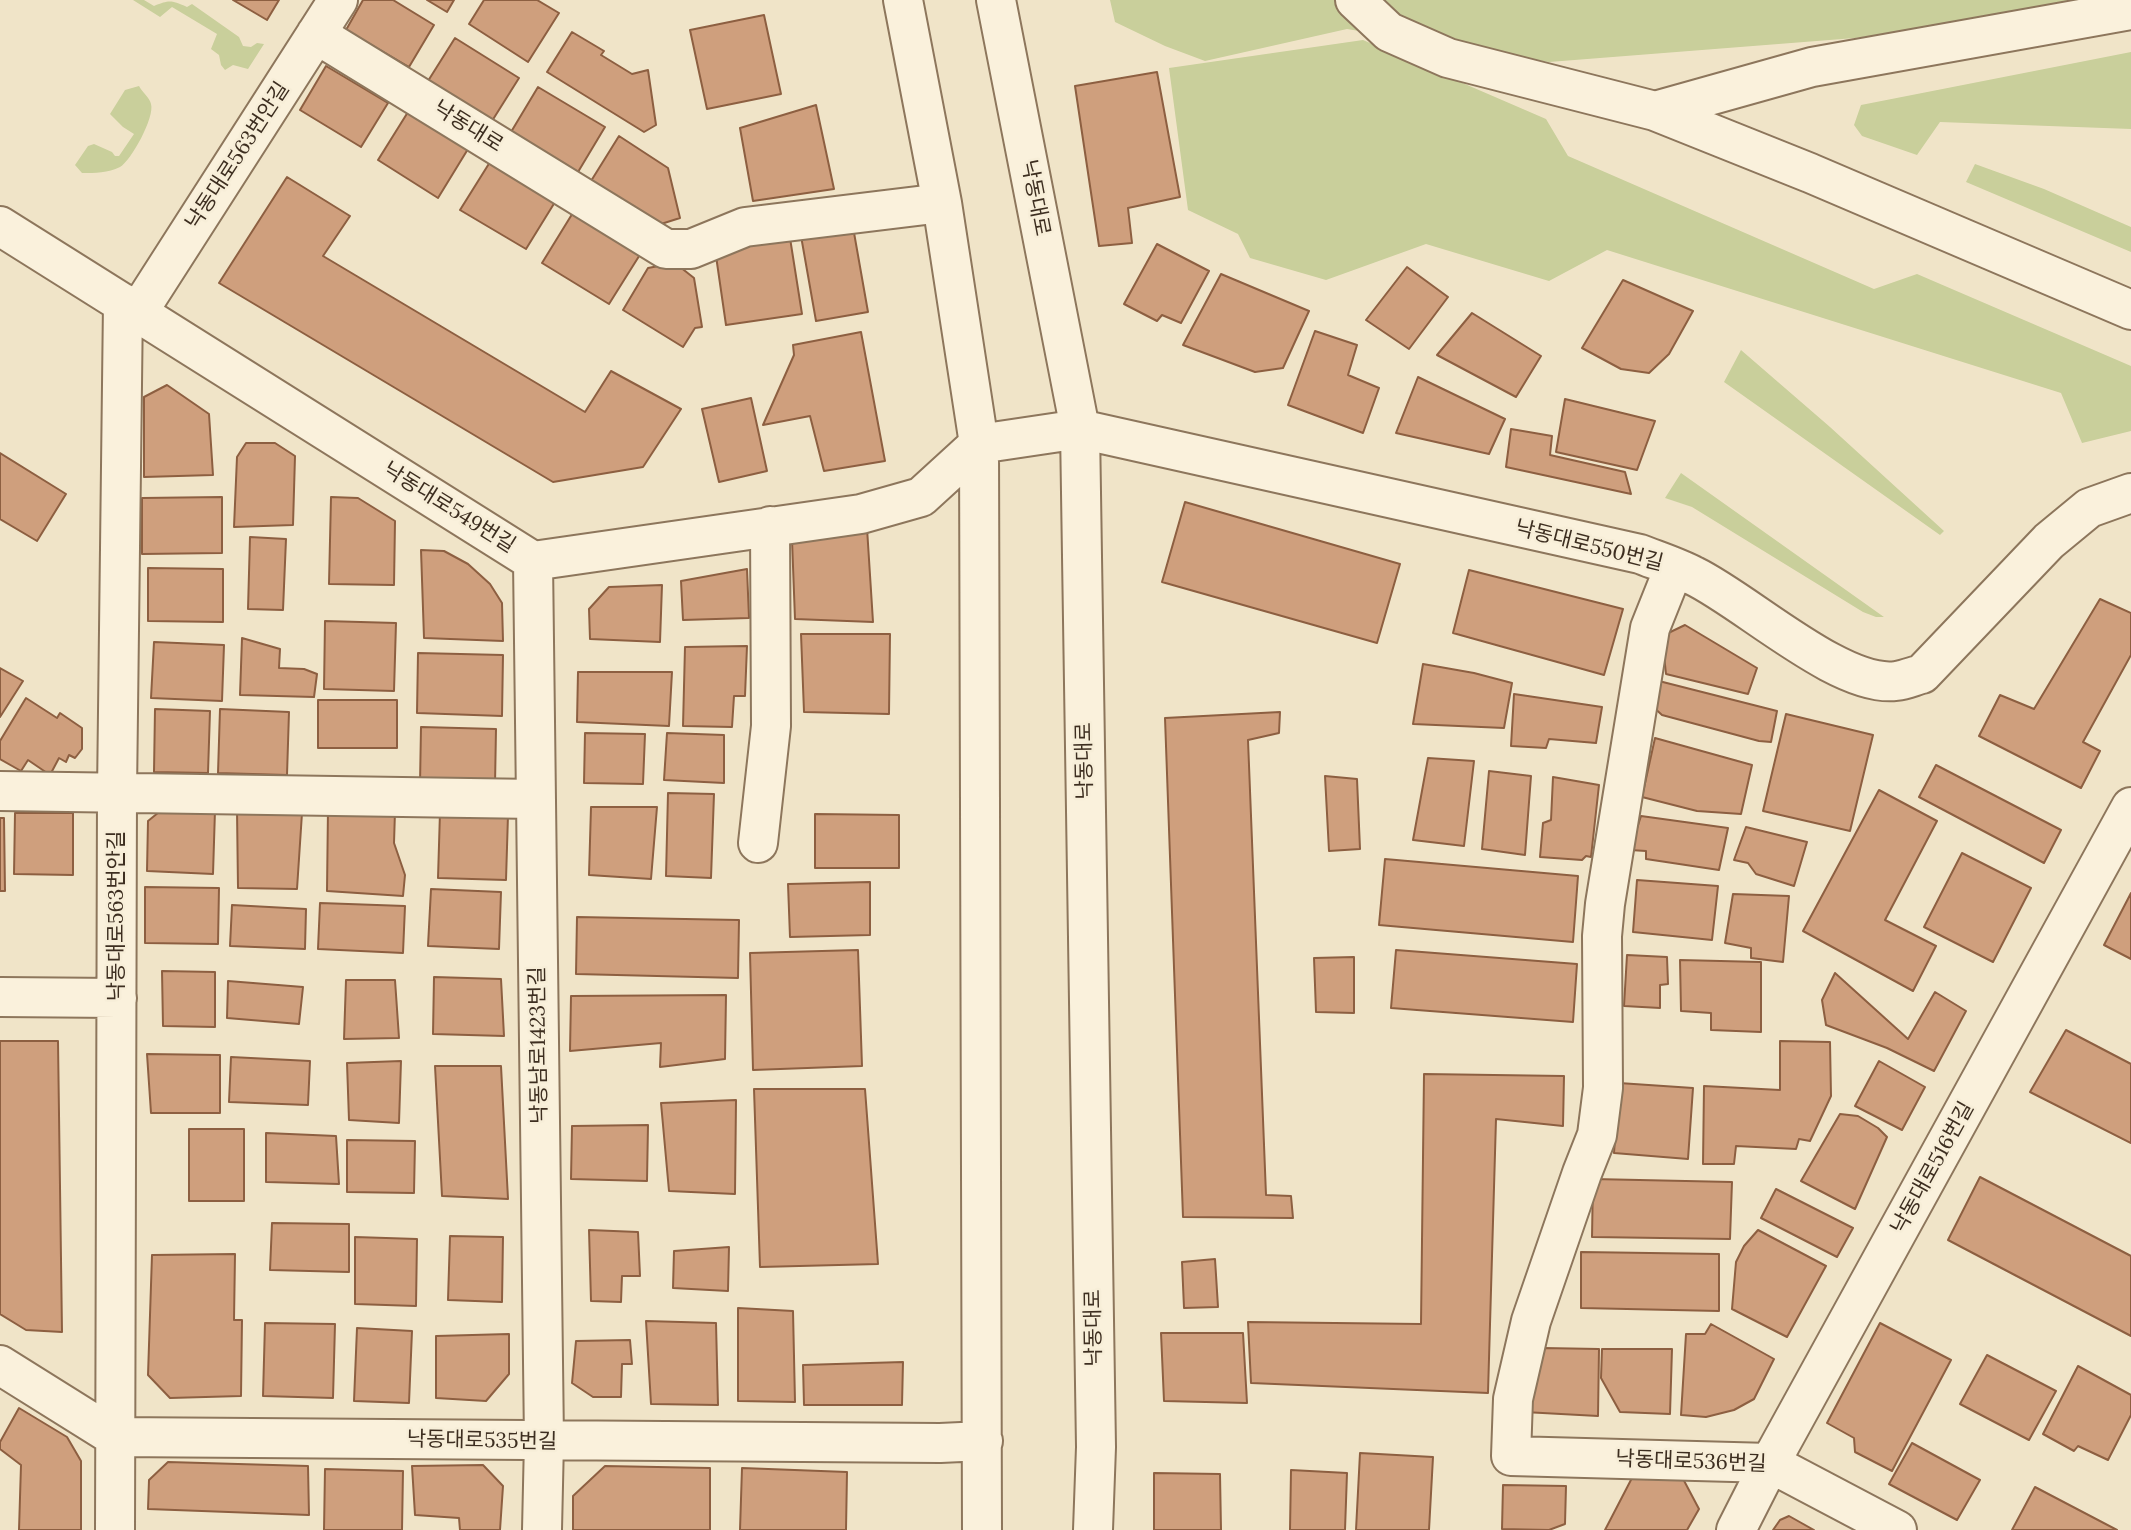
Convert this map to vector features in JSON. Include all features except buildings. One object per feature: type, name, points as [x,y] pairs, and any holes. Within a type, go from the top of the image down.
[{"type":"street","name":"낙동대로563번안길","points":[[115,1530],[117,793],[130,308],[338,0]]},
{"type":"street","points":[[903,0],[942,203],[979,444],[982,1530]]},
{"type":"street","name":"낙동대로","points":[[996,0],[1080,429],[1096,1447],[1093,1530]]},
{"type":"street","points":[[1355,0],[1389,32],[1448,58],[1655,111],[1811,173],[2131,310]]},
{"type":"street","points":[[1655,111],[1812,67],[2131,10]]},
{"type":"street","name":"낙동대로","points":[[316,34],[666,249],[691,249],[746,227],[942,203]]},
{"type":"street","name":"낙동대로549번길","points":[[0,226],[533,561],[861,514],[921,497],[979,444]]},
{"type":"street","points":[[979,444],[1080,429]]},
{"type":"street","name":"낙동대로550번길","points":[[1080,429],[1640,554],[1694,576],[1740,603],[1811,652],[1865,677],[1895,681],[1922,674],[2049,541],[2089,508],[2131,494]]},
{"type":"street","points":[[758,843],[771,726],[770,526]]},
{"type":"street","name":"낙동남로1423번길","points":[[533,561],[544,1441],[542,1530]]},
{"type":"street","name":"낙동대로536번길","points":[[1674,568],[1650,628],[1605,904],[1602,936],[1603,1088],[1597,1135],[1531,1321],[1513,1399],[1511,1456],[1770,1463],[1897,1530]]},
{"type":"street","points":[[0,791],[536,799]]},
{"type":"street","name":"낙동대로516번길","points":[[1736,1530],[1770,1463],[2131,807]]},
{"type":"street","points":[[0,997],[117,998]]},
{"type":"street","points":[[0,1366],[115,1437]]},
{"type":"street","name":"낙동대로535번길","points":[[115,1437],[940,1443],[983,1441]]},
{"type":"green space","points":[[133,0],[144,0],[154,6],[170,2],[187,7],[192,4],[239,37],[243,46],[264,44],[248,69],[233,65],[225,70],[219,55],[211,49],[217,34],[172,7],[160,17]]},
{"type":"green space","points":[[1110,0],[2083,0],[2088,8],[1855,38],[1549,62],[1347,29],[1205,61],[1165,46],[1115,22]]},
{"type":"green space","points":[[1363,40],[1546,119],[1568,156],[1874,289],[1917,274],[2131,366],[2131,431],[2082,443],[2061,393],[1607,250],[1549,281],[1426,244],[1326,280],[1250,258],[1238,234],[1188,210],[1169,68]]},
{"type":"green space","points":[[2131,52],[2131,129],[1940,122],[1917,155],[1862,136],[1854,125],[1861,105]]},
{"type":"green space","points":[[139,86],[150,102],[151,110],[136,148],[120,167],[106,172],[82,173],[75,165],[88,146],[94,144],[119,156],[134,134],[110,114],[125,90]]},
{"type":"green space","points":[[1975,164],[2044,189],[2131,227],[2131,252],[1966,182]]},
{"type":"green space","points":[[1741,350],[1944,531],[1940,535],[1724,382]]},
{"type":"green space","points":[[1681,473],[1884,617],[1863,612],[1692,507],[1665,498]]}]
